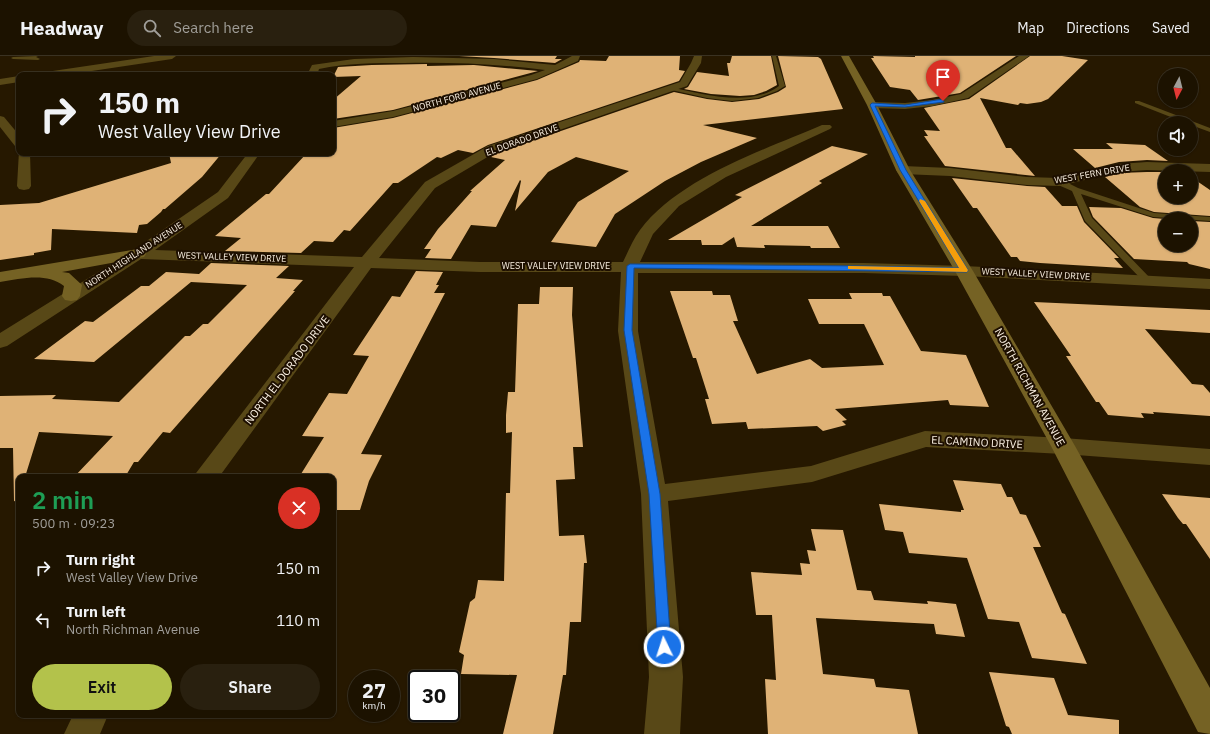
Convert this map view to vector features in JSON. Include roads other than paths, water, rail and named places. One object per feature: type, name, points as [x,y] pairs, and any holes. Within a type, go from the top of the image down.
[{"type":"street","points":[[65,72],[172,56]]},
{"type":"street","name":"NORTH FORD AVENUE","points":[[336,124],[393,114],[534,77],[557,68],[574,59],[576,56]]},
{"type":"street","name":"EL DORADO DRIVE","points":[[368,262],[430,186],[492,149],[684,84],[696,63],[698,56]]},
{"type":"street","name":"NORTH RICHMAN AVENUE","points":[[845,56],[872,105],[903,170],[964,270],[1063,446],[1210,721]]},
{"type":"street","points":[[872,105],[905,106],[925,104],[964,96],[1025,56]]},
{"type":"street","points":[[313,72],[315,67],[339,62],[411,60],[512,62],[557,68]]},
{"type":"street","points":[[130,62],[140,71]]},
{"type":"street","points":[[0,82],[16,79]]},
{"type":"street","points":[[0,119],[16,139]]},
{"type":"street","points":[[662,734],[666,677],[654,494],[628,330],[630,266],[646,232],[674,203],[721,174],[826,127]]},
{"type":"street","points":[[24,156],[24,186]]},
{"type":"street","name":"NORTH HIGHLAND AVENUE","points":[[0,342],[138,254],[223,195],[252,156]]},
{"type":"street","name":"WEST FERN DRIVE","points":[[903,170],[950,172],[1027,182],[1059,182],[1119,168],[1146,166],[1210,168]]},
{"type":"street","name":"WEST VALLEY VIEW DRIVE","points":[[0,277],[138,254],[480,267],[630,266],[964,270],[1210,284]]},
{"type":"street","name":"NORTH EL DORADO DRIVE","points":[[208,474],[368,262]]},
{"type":"street","points":[[26,273],[49,274],[64,277],[74,285],[71,296]]},
{"type":"street","name":"EL CAMINO DRIVE","points":[[654,494],[812,474],[925,439],[1063,446],[1210,457]]},
{"type":"street","points":[[82,734],[90,718]]},
{"type":"lane","points":[[670,89],[731,100],[759,97],[779,89],[782,86],[774,56]]},
{"type":"lane","points":[[13,58],[37,57]]},
{"type":"lane","points":[[1137,102],[1210,130]]},
{"type":"lane","points":[[1059,182],[1075,190],[1152,215],[1210,219]]},
{"type":"lane","points":[[1075,190],[1088,219],[1146,280]]}]
